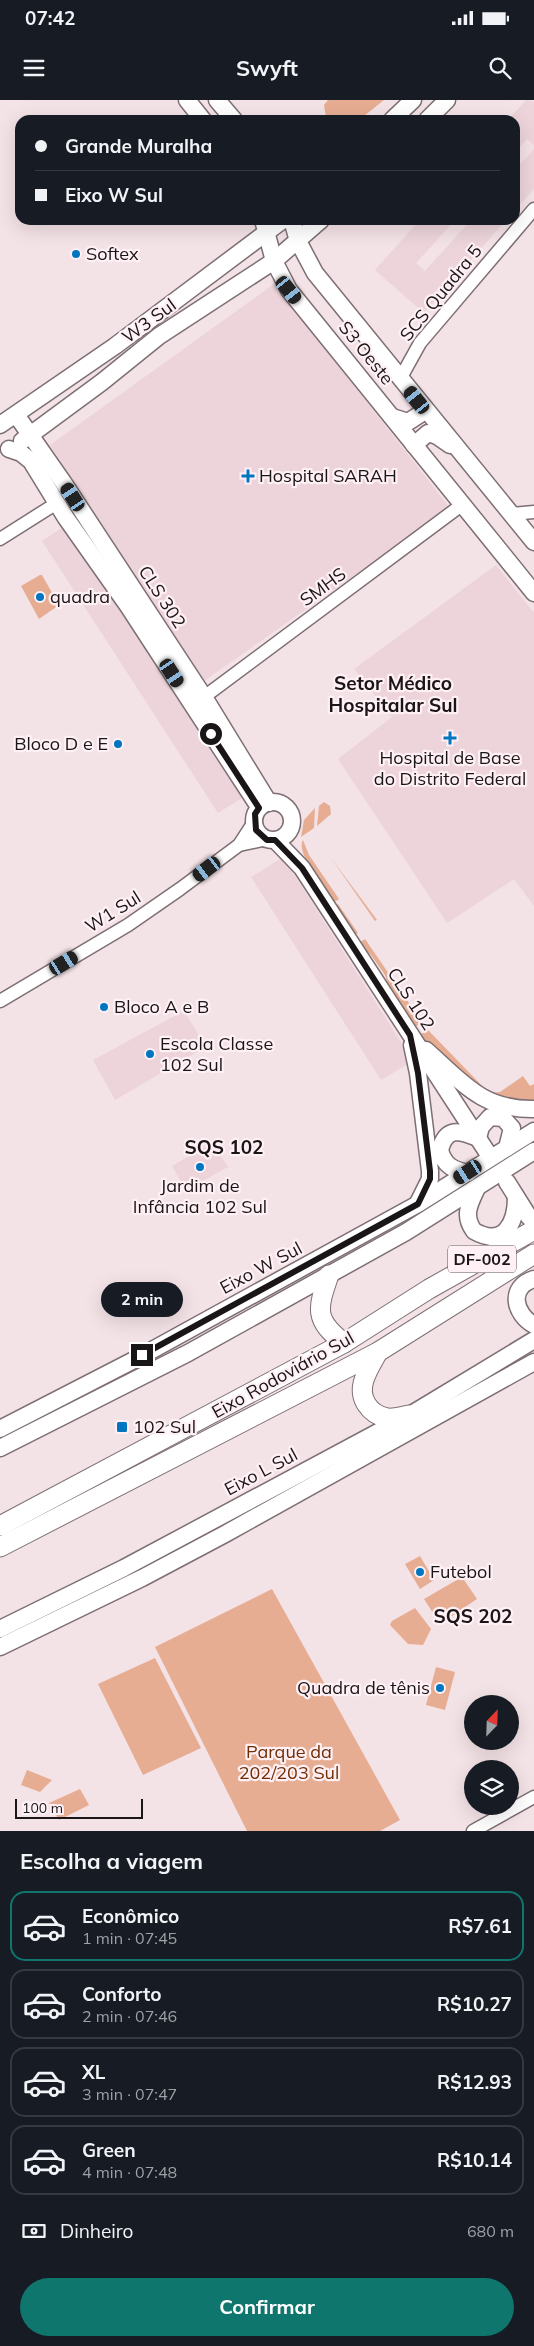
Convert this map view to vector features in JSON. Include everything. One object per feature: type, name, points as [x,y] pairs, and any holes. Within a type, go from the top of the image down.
[{"type":"highway","name":"Eixo Rodoviário Sul","points":[[0,1526],[344,1343],[532,1223]]},
{"type":"highway","name":"Eixo Rodoviário Sul","points":[[0,1547],[378,1352],[534,1254]]},
{"type":"highway","points":[[329,1275],[319,1302],[320,1316],[327,1330],[344,1343]]},
{"type":"highway","points":[[378,1352],[363,1381],[362,1394],[366,1405],[375,1414],[389,1418],[410,1415]]},
{"type":"main road","points":[[187,100],[199,115]]},
{"type":"main road","points":[[217,100],[230,115]]},
{"type":"main road","points":[[397,115],[412,100]]},
{"type":"main road","points":[[423,100],[430,115]]},
{"type":"main road","points":[[432,115],[447,100]]},
{"type":"main road","name":"S3 Oeste","points":[[293,225],[298,241],[315,273],[534,542]]},
{"type":"main road","name":"W3 Sul","points":[[5,451],[31,436],[159,336],[274,261],[316,225]]},
{"type":"main road","name":"S3 Oeste","points":[[264,226],[274,261],[289,290],[534,593]]},
{"type":"main road","name":"W3 Sul","points":[[0,425],[17,416],[116,346],[264,226]]},
{"type":"main road","points":[[102,382],[121,358],[121,350],[116,346]]},
{"type":"main road","points":[[392,417],[408,422],[426,410]]},
{"type":"main road","name":"CLS 302","points":[[17,416],[63,482],[204,697],[261,811]]},
{"type":"main road","points":[[414,445],[428,433],[437,436],[461,451]]},
{"type":"main road","name":"CLS 302","points":[[5,451],[21,453],[31,461],[66,518],[128,606],[261,811]]},
{"type":"main road","points":[[57,503],[63,482]]},
{"type":"main road","points":[[278,803],[288,811],[291,818],[277,837],[256,830],[261,811],[278,803]]},
{"type":"main road","name":"CLS 102","points":[[277,837],[302,868],[487,1152]]},
{"type":"main road","points":[[410,1035],[472,1090],[489,1101],[502,1107],[534,1109]]},
{"type":"main road","points":[[410,1035],[418,1073],[430,1171],[430,1179],[418,1204]]},
{"type":"main road","points":[[468,1172],[452,1168],[447,1164],[440,1150],[442,1142],[447,1135],[454,1132],[464,1132],[478,1138],[481,1127],[490,1116],[503,1118],[512,1128],[508,1148]]},
{"type":"main road","name":"Eixo W Sul","points":[[0,1429],[134,1360],[418,1204],[534,1131]]},
{"type":"main road","points":[[0,1448],[188,1353],[329,1275],[476,1190],[530,1156]]},
{"type":"main road","points":[[506,1182],[532,1223]]},
{"type":"main road","points":[[476,1190],[468,1205],[467,1216],[474,1231],[489,1236],[503,1233],[510,1227],[516,1211],[516,1197]]},
{"type":"main road","points":[[516,1197],[534,1200]]},
{"type":"main road","points":[[534,1279],[528,1281],[519,1291],[516,1303],[519,1313],[534,1325]]},
{"type":"main road","name":"Eixo L Sul","points":[[0,1629],[124,1568],[410,1415],[534,1340]]},
{"type":"main road","name":"Eixo L Sul","points":[[0,1647],[216,1539],[534,1362]]},
{"type":"main road","points":[[514,1374],[534,1375]]},
{"type":"street","name":"SCS Quadra 5","points":[[400,379],[420,343],[534,210]]},
{"type":"street","points":[[0,539],[57,503]]},
{"type":"street","name":"SMHS","points":[[204,697],[463,504]]},
{"type":"street","points":[[512,514],[534,512]]},
{"type":"street","points":[[39,516],[66,518]]},
{"type":"street","name":"W1 Sul","points":[[0,1001],[128,925],[239,845],[261,811]]},
{"type":"street","name":"W1 Sul","points":[[239,845],[277,837]]},
{"type":"street","points":[[473,1831],[534,1796]]},
{"type":"shaded area","points":[[526,100],[534,102],[534,145],[527,139],[520,147],[520,115],[512,115]]},
{"type":"shaded area","points":[[534,149],[534,189],[520,204],[520,164]]},
{"type":"shaded area","points":[[416,225],[450,225],[416,263],[425,271],[466,225],[502,225],[424,313],[375,270]]},
{"type":"shaded area","name":"Hospital SARAH","points":[[274,284],[450,508],[204,681],[50,445]]},
{"type":"shaded area","points":[[65,526],[242,798],[218,813],[42,541]]},
{"type":"shaded area","name":"Hospital de Base do Distrito Federal","points":[[496,565],[534,613],[534,906],[514,879],[447,923],[338,759],[392,717],[354,669]]},
{"type":"shaded area","points":[[283,857],[413,1061],[381,1080],[251,877]]},
{"type":"shaded area","name":"Escola Classe 102 Sul","points":[[184,1011],[206,1047],[115,1100],[93,1060]]},
{"type":"shaded area","name":"Jardim de Infância 102 Sul","points":[[212,1143],[228,1167],[186,1190],[172,1166]]},
{"type":"green space","points":[[328,100],[384,100],[365,115],[326,115],[324,105]]},
{"type":"green space","name":"quadra","points":[[42,575],[59,605],[39,619],[21,586]]},
{"type":"green space","points":[[324,802],[330,806],[331,814],[317,826],[319,806]]},
{"type":"green space","points":[[315,808],[314,828],[301,837],[304,820]]},
{"type":"green space","points":[[303,840],[309,855],[339,899],[333,903],[307,862],[303,853]]},
{"type":"green space","points":[[331,858],[377,920],[375,921]]},
{"type":"green space","points":[[338,904],[358,933],[354,935],[335,906]]},
{"type":"green space","points":[[365,939],[422,1022],[414,1028],[390,991],[385,975],[371,955],[359,943]]},
{"type":"green space","points":[[428,1030],[489,1093],[500,1092],[523,1076],[530,1086],[534,1084],[534,1103],[496,1099],[456,1069],[419,1035]]},
{"type":"green space","name":"Futebol","points":[[420,1556],[434,1580],[420,1589],[405,1564]]},
{"type":"green space","points":[[462,1577],[477,1599],[440,1624],[424,1599]]},
{"type":"green space","name":"Parque da 202/203 Sul","points":[[272,1589],[400,1820],[380,1831],[247,1831],[155,1647]]},
{"type":"green space","points":[[415,1608],[431,1629],[423,1645],[408,1644],[390,1625],[392,1621]]},
{"type":"green space","points":[[155,1658],[201,1748],[143,1775],[98,1684]]},
{"type":"green space","name":"Quadra de tênis","points":[[436,1667],[455,1672],[445,1710],[426,1705]]},
{"type":"green space","points":[[27,1770],[52,1780],[40,1792],[21,1785]]},
{"type":"green space","points":[[80,1789],[89,1805],[59,1820],[49,1803]]},
{"type":"place","name":"Softex","points":[[76,254]]},
{"type":"place","name":"Hospital SARAH","points":[[248,476]]},
{"type":"place","name":"quadra","points":[[40,597]]},
{"type":"place","name":"Hospital de Base do Distrito Federal","points":[[450,738]]},
{"type":"place","name":"Bloco D e E","points":[[118,744]]},
{"type":"place","name":"Bloco A e B","points":[[104,1007]]},
{"type":"place","name":"Escola Classe 102 Sul","points":[[150,1054]]},
{"type":"place","name":"Jardim de Infância 102 Sul","points":[[200,1167]]},
{"type":"place","name":"102 Sul","points":[[122,1427]]},
{"type":"place","name":"Futebol","points":[[420,1572]]},
{"type":"place","name":"Quadra de tênis","points":[[440,1688]]},
{"type":"district","name":"Setor Médico Hospitalar Sul","points":[[393,694]]},
{"type":"district","name":"SQS 102","points":[[224,1147]]},
{"type":"district","name":"SQS 202","points":[[473,1616]]},
{"type":"route","points":[[142,1355],[418,1204],[430,1179],[418,1073],[410,1035],[302,868],[275,840],[267,840],[260,836],[256,830],[255,814],[259,808],[211,734]]}]
